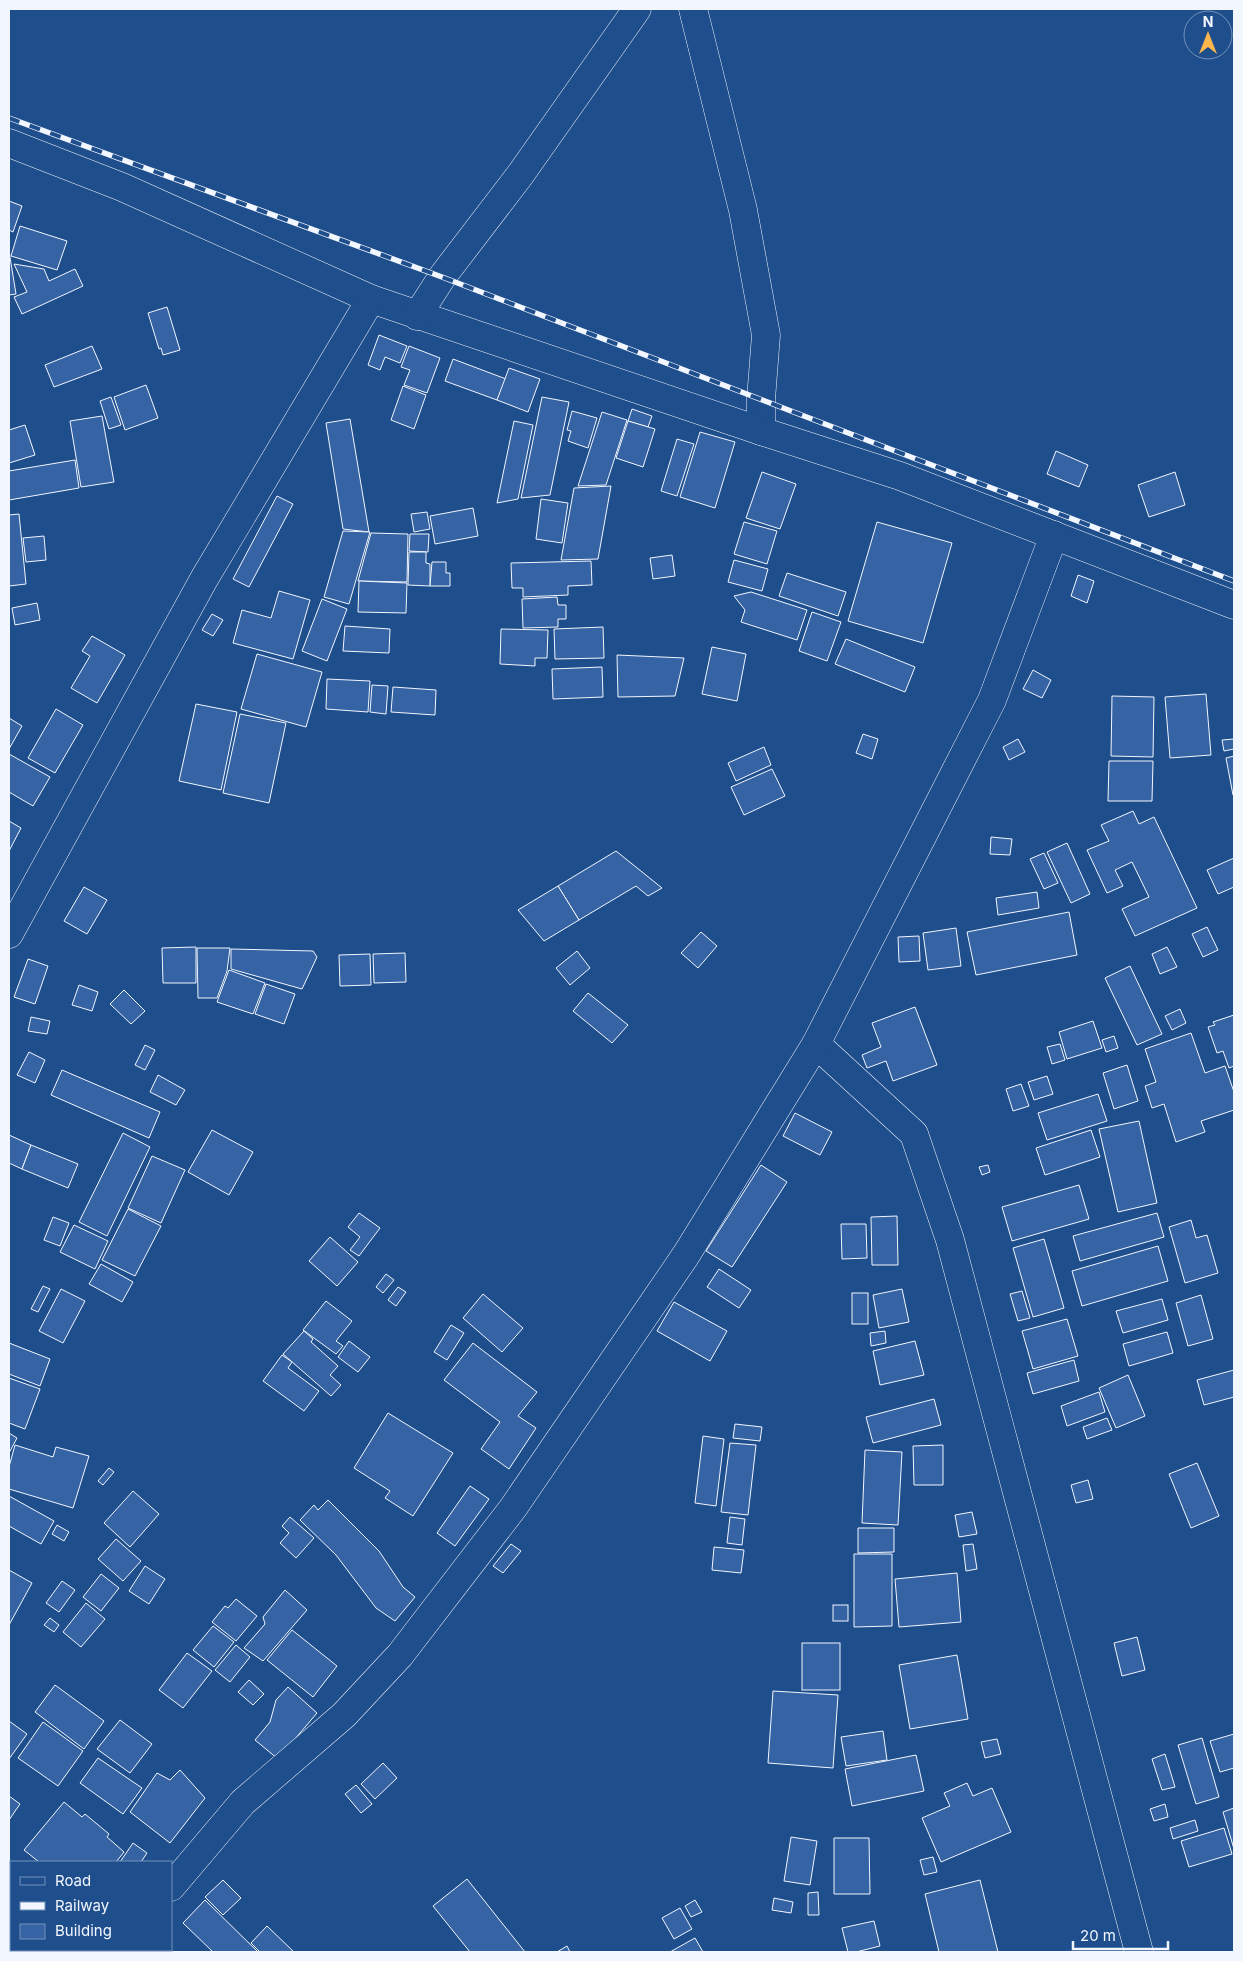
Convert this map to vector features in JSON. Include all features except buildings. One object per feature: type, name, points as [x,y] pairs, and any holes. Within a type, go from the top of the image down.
[{"type":"street","points":[[417,316],[442,277],[520,175],[637,9]]},
{"type":"street","points":[[693,9],[743,210],[766,335],[761,399],[761,431]]},
{"type":"street","points":[[9,142],[122,186],[371,300],[900,476],[1234,605]]},
{"type":"street","points":[[9,934],[204,579],[371,300]]},
{"type":"street","points":[[172,1886],[243,1802],[344,1715],[400,1655],[513,1508],[686,1255],[816,1044],[992,700],[1054,535]]},
{"type":"street","points":[[816,1044],[914,1134],[950,1240],[1139,1952]]},
{"type":"railway","points":[[9,118],[442,277],[1234,581]]}]
